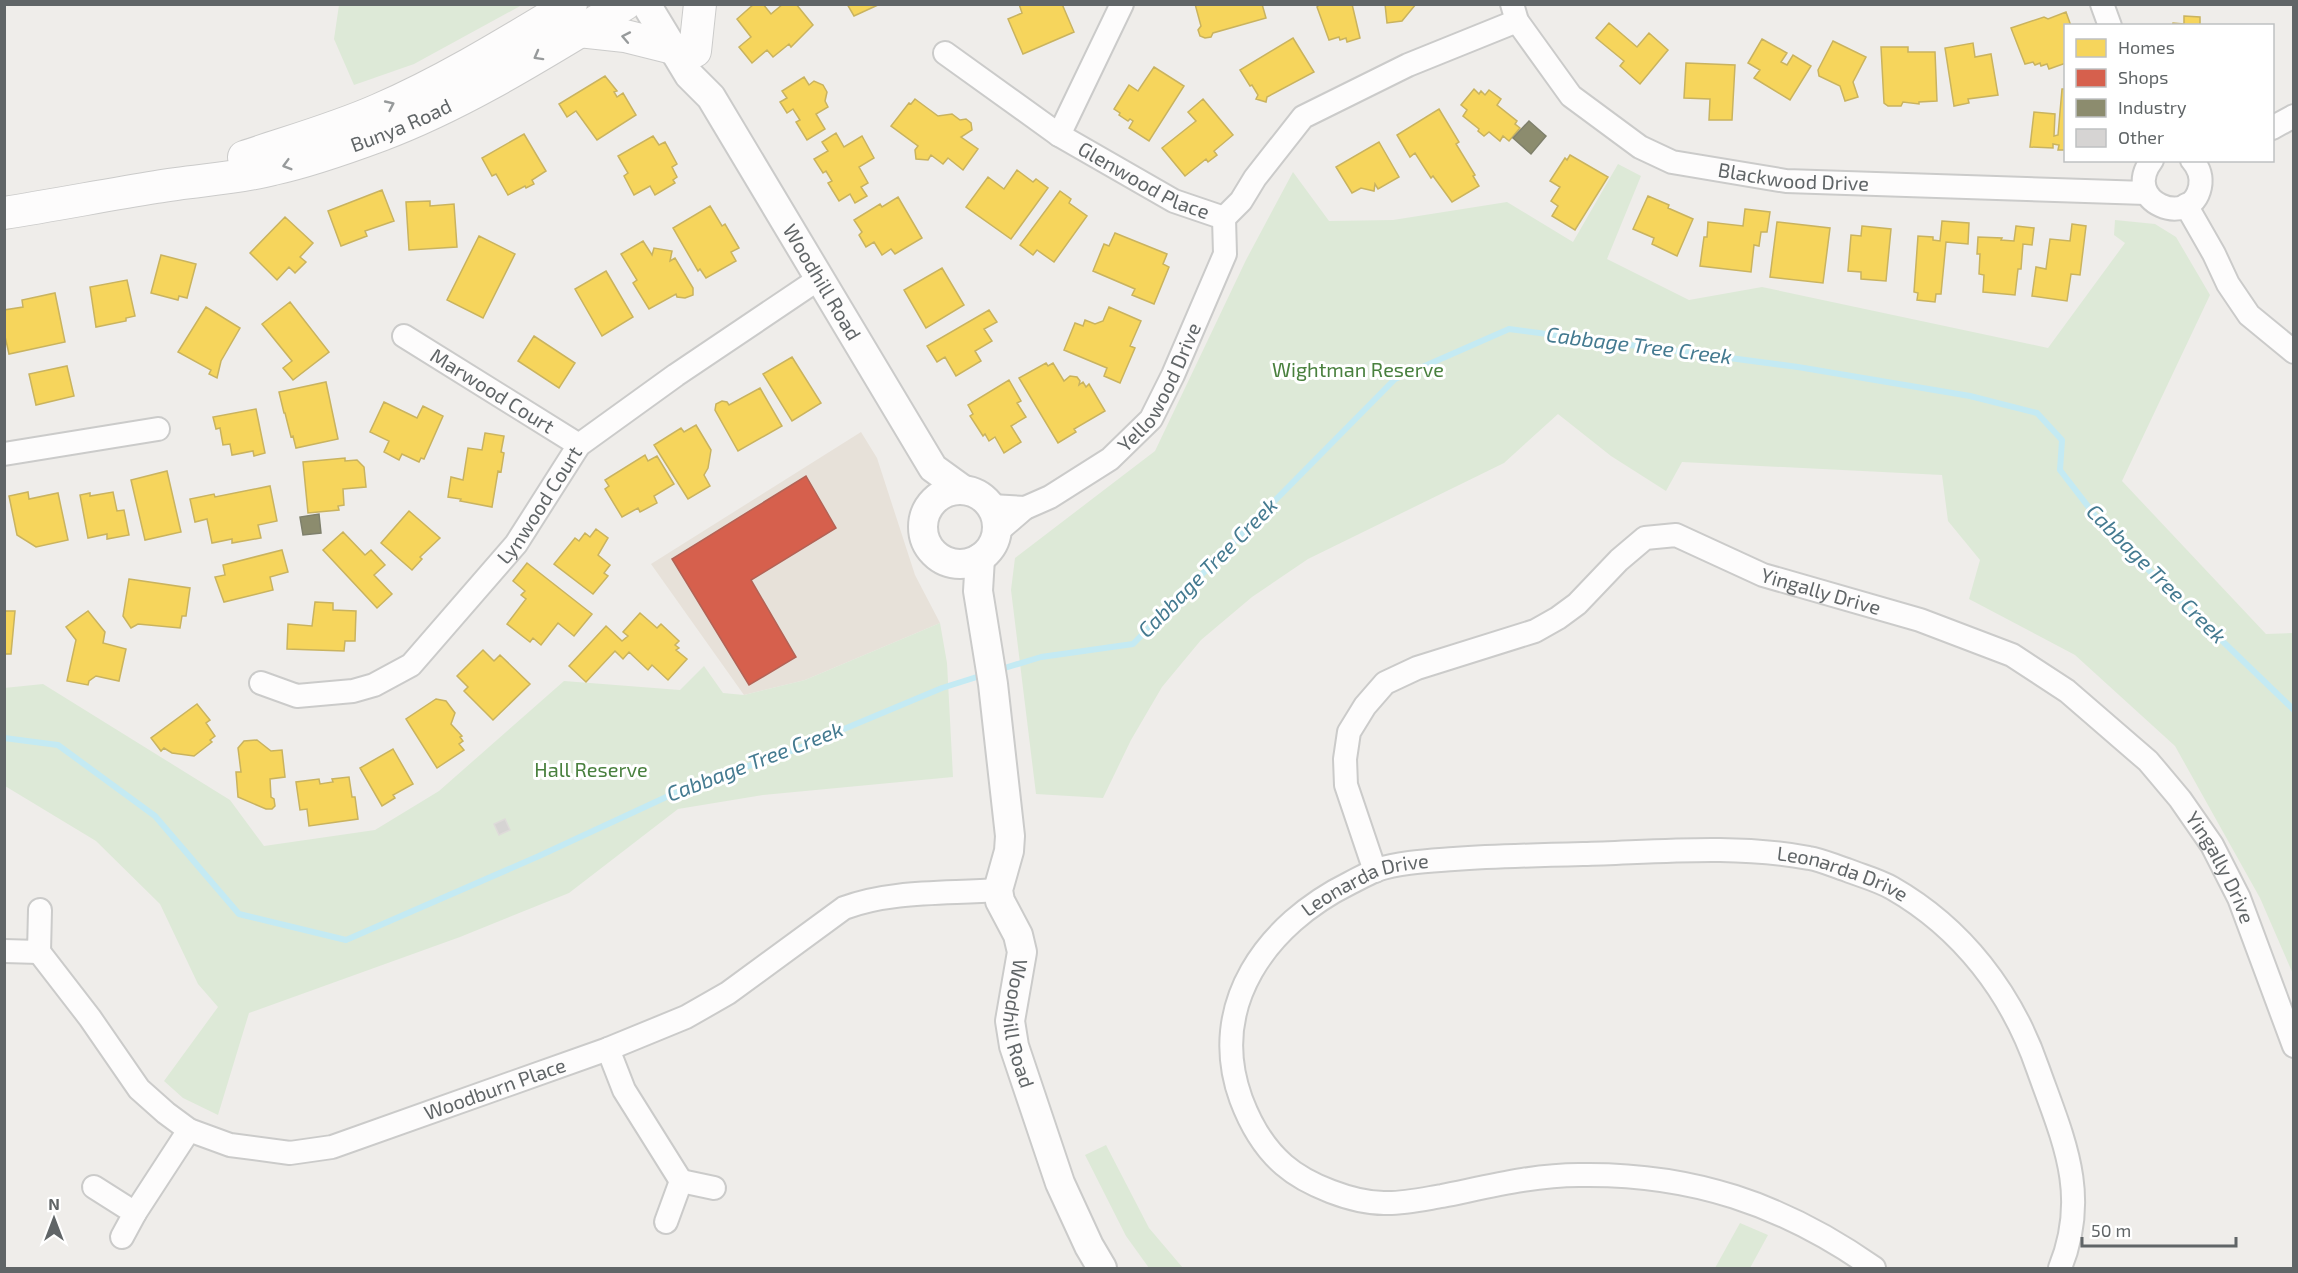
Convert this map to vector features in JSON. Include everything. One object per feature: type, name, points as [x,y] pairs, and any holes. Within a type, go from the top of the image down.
[{"type":"main road","name":"Bunya Road","points":[[4,213],[271,170],[383,134],[514,70],[575,18],[625,4]]},
{"type":"main road","points":[[575,18],[624,36],[684,50],[700,4]]},
{"type":"street","name":"Woodhill Road","points":[[646,4],[684,50]]},
{"type":"street","name":"Woodhill Road","points":[[667,4],[684,50],[688,75],[711,97],[949,494]]},
{"type":"street","points":[[1059,135],[1122,4]]},
{"type":"street","points":[[2102,4],[2109,24]]},
{"type":"street","name":"Glenwood Place","points":[[945,53],[1059,135],[1174,201],[1224,218],[1241,201],[1255,178],[1303,117],[1514,13]]},
{"type":"street","name":"Blackwood Drive","points":[[1514,13],[1571,96],[1641,147],[1672,162],[1786,181],[2146,193]]},
{"type":"street","points":[[2274,127],[2294,116]]},
{"type":"street","points":[[2151,162],[2144,176],[2146,193],[2159,206],[2168,209],[2186,205],[2198,193],[2202,164]]},
{"type":"street","points":[[2186,205],[2228,284],[2249,315],[2294,352]]},
{"type":"street","name":"Yellowood Drive","points":[[994,519],[1050,497],[1110,459],[1151,420],[1226,254],[1224,218]]},
{"type":"street","name":"Lynwood Court","points":[[261,683],[297,696],[352,691],[374,685],[411,665],[516,544],[579,445],[676,375],[820,278]]},
{"type":"street","name":"Marwood Court","points":[[404,336],[579,445]]},
{"type":"street","points":[[4,454],[158,429]]},
{"type":"street","points":[[973,492],[984,497],[994,519],[988,551],[970,561],[940,558],[926,542],[923,522],[930,505],[949,494],[973,492]]},
{"type":"street","name":"Yingally Drive","points":[[1375,871],[1346,785],[1345,759],[1349,732],[1365,706],[1385,683],[1417,668],[1535,631],[1577,604],[1619,560],[1645,538],[1676,535],[1763,575],[1920,620],[2012,654],[2067,691],[2148,760],[2181,799],[2212,845],[2239,898],[2294,1046]]},
{"type":"street","points":[[970,561],[978,591],[993,684],[1010,836],[1007,862],[998,890]]},
{"type":"street","name":"Leonarda Drive","points":[[1874,1269],[1841,1245],[1766,1207],[1724,1192],[1675,1181],[1625,1175],[1573,1175],[1529,1179],[1431,1198],[1383,1204],[1345,1196],[1306,1180],[1282,1164],[1264,1143],[1245,1111],[1235,1082],[1231,1044],[1243,985],[1258,960],[1302,912],[1335,890],[1375,871],[1416,862],[1480,857],[1756,851],[1814,858],[1888,885],[1919,905],[1953,934],[1979,961],[2004,996],[2032,1052],[2063,1140],[2074,1181],[2074,1212],[2071,1231],[2068,1249],[2060,1269]]},
{"type":"street","name":"Woodhill Road","points":[[998,890],[1000,901],[1018,934],[1022,952],[1010,1021],[1014,1046],[1060,1183],[1102,1269]]},
{"type":"street","name":"Woodburn Place","points":[[39,952],[90,1018],[139,1089],[166,1113],[189,1130],[230,1145],[290,1154],[332,1147],[608,1049],[686,1017],[728,993],[844,908],[864,901],[887,897],[998,890]]},
{"type":"street","points":[[4,951],[39,952],[40,910]]},
{"type":"street","points":[[608,1049],[624,1090],[681,1181],[714,1188]]},
{"type":"street","points":[[122,1237],[189,1130]]},
{"type":"street","points":[[666,1222],[681,1181]]},
{"type":"street","points":[[94,1187],[135,1213]]},
{"type":"shaded area","points":[[861,432],[877,458],[915,575],[940,623],[805,680],[744,695],[651,564]]},
{"type":"green space","points":[[339,4],[522,5],[414,64],[354,85],[334,39]]},
{"type":"green space","name":"Wightman Reserve","points":[[1618,164],[1641,176],[1607,259],[1689,300],[1762,287],[2048,348],[2125,243],[2114,235],[2115,220],[2155,224],[2176,237],[2210,295],[2122,481],[2266,634],[2293,633],[2293,974],[2260,898],[2175,746],[2075,655],[1969,599],[1980,560],[1948,521],[1942,475],[1682,462],[1666,491],[1611,456],[1558,414],[1504,463],[1308,559],[1252,597],[1201,640],[1162,687],[1131,740],[1103,798],[1036,794],[1011,590],[1015,558],[1155,451],[1246,260],[1293,172],[1329,221],[1393,220],[1507,202],[1573,242]]},
{"type":"green space","name":"Hall Reserve","points":[[940,623],[947,663],[953,777],[763,795],[678,809],[569,893],[460,937],[249,1013],[218,1115],[183,1098],[164,1081],[218,1007],[198,984],[160,904],[96,841],[5,786],[4,688],[43,684],[230,800],[264,846],[375,830],[439,791],[564,681],[680,690],[704,666],[723,693],[744,695],[805,680]]},
{"type":"green space","points":[[1106,1145],[1149,1228],[1183,1268],[1149,1268],[1126,1236],[1085,1155]]},
{"type":"green space","points":[[1740,1223],[1768,1235],[1750,1268],[1715,1268]]},
{"type":"building: Homes","points":[[754,4],[763,4],[771,14],[783,4],[796,4],[813,25],[791,47],[789,44],[773,57],[767,50],[752,63],[739,47],[751,37],[737,19]]},
{"type":"building: Homes","points":[[847,4],[878,4],[878,5],[854,16]]},
{"type":"building: Homes","points":[[1019,4],[1062,4],[1074,32],[1023,54],[1008,19],[1022,13]]},
{"type":"building: Homes","points":[[1195,4],[1262,4],[1266,18],[1213,33],[1211,37],[1205,38],[1200,36],[1198,30],[1201,26]]},
{"type":"building: Homes","points":[[1320,4],[1352,4],[1360,38],[1347,42],[1346,38],[1340,40],[1339,37],[1329,40],[1317,7]]},
{"type":"building: Homes","points":[[1385,4],[1416,4],[1402,21],[1387,23]]},
{"type":"building: Homes","points":[[2066,12],[2070,24],[2064,24],[2064,64],[2049,69],[2047,64],[2041,66],[2040,63],[2035,65],[2033,62],[2025,64],[2011,28],[2044,17],[2048,19]]},
{"type":"building: Homes","points":[[2184,16],[2200,17],[2200,24],[2184,24]]},
{"type":"building: Homes","points":[[1609,23],[1637,47],[1649,33],[1668,50],[1640,84],[1620,66],[1624,61],[1596,38]]},
{"type":"building: Homes","points":[[1293,38],[1314,72],[1267,97],[1266,102],[1256,99],[1258,95],[1240,70]]},
{"type":"building: Homes","points":[[1762,39],[1787,53],[1781,62],[1787,65],[1793,55],[1811,66],[1790,100],[1754,78],[1760,70],[1748,63]]},
{"type":"building: Homes","points":[[1833,41],[1866,57],[1853,82],[1858,97],[1845,101],[1840,86],[1819,76],[1818,70]]},
{"type":"building: Homes","points":[[1973,43],[1975,57],[1991,54],[1998,95],[1968,99],[1969,103],[1954,106],[1945,48]]},
{"type":"building: Homes","points":[[1881,47],[1908,47],[1908,52],[1935,52],[1937,101],[1919,102],[1919,104],[1903,102],[1901,106],[1888,106],[1884,103]]},
{"type":"building: Homes","points":[[1686,63],[1735,65],[1732,120],[1709,120],[1710,99],[1684,98]]},
{"type":"building: Homes","points":[[1154,67],[1184,86],[1149,141],[1129,128],[1133,121],[1130,119],[1128,121],[1114,109],[1129,85],[1138,91]]},
{"type":"building: Homes","points":[[605,76],[617,91],[614,92],[617,97],[623,93],[636,115],[597,140],[576,111],[567,117],[559,104]]},
{"type":"building: Homes","points":[[804,77],[809,85],[814,81],[823,85],[827,92],[825,101],[828,107],[816,114],[825,129],[807,140],[796,122],[800,120],[793,109],[787,113],[780,102],[787,98],[782,91]]},
{"type":"building: Homes","points":[[1474,89],[1479,94],[1481,91],[1485,95],[1489,90],[1501,99],[1497,105],[1517,121],[1515,124],[1520,128],[1509,141],[1503,136],[1500,141],[1489,132],[1484,136],[1463,116],[1467,110],[1461,105]]},
{"type":"building: Homes","points":[[2062,89],[2064,89],[2064,150],[2058,150],[2059,145],[2053,144],[2053,148],[2030,147],[2034,112],[2055,114],[2054,136],[2058,135]]},
{"type":"building: Homes","points":[[915,99],[938,116],[952,114],[960,120],[966,119],[971,123],[972,130],[961,137],[978,149],[963,170],[948,158],[943,164],[931,155],[928,160],[916,159],[915,150],[918,146],[891,126],[909,103],[911,104]]},
{"type":"building: Homes","points":[[1203,99],[1233,135],[1214,151],[1217,155],[1208,162],[1206,159],[1185,176],[1162,148],[1196,121],[1188,112]]},
{"type":"building: Homes","points":[[1439,109],[1459,142],[1456,144],[1479,186],[1452,202],[1433,176],[1431,178],[1415,153],[1410,157],[1397,135]]},
{"type":"building: Homes","points":[[836,133],[844,147],[862,136],[874,158],[859,167],[868,183],[861,187],[867,196],[855,203],[850,194],[839,201],[828,183],[832,181],[826,171],[823,173],[814,159],[828,151],[822,142]]},
{"type":"building: Homes","points":[[524,134],[546,171],[532,180],[534,184],[508,195],[496,174],[492,176],[482,158]]},
{"type":"building: Homes","points":[[653,136],[659,145],[665,142],[677,164],[672,167],[677,177],[673,180],[675,183],[655,195],[650,186],[634,195],[624,176],[628,173],[618,156]]},
{"type":"building: Homes","points":[[1379,142],[1399,177],[1378,189],[1375,184],[1374,191],[1361,188],[1352,193],[1336,167]]},
{"type":"building: Homes","points":[[1570,155],[1608,177],[1575,230],[1552,216],[1558,206],[1551,201],[1560,187],[1550,181],[1565,158],[1567,160]]},
{"type":"building: Homes","points":[[1017,170],[1033,182],[1036,179],[1048,188],[1011,239],[966,207],[988,177],[1004,189]]},
{"type":"building: Homes","points":[[382,190],[394,221],[365,231],[367,236],[341,246],[328,211]]},
{"type":"building: Homes","points":[[1060,191],[1071,199],[1069,203],[1087,216],[1054,262],[1037,250],[1033,255],[1020,245]]},
{"type":"building: Homes","points":[[1648,196],[1693,219],[1677,256],[1652,244],[1654,238],[1633,229]]},
{"type":"building: Homes","points":[[898,197],[922,238],[895,254],[891,249],[882,255],[874,242],[866,247],[859,235],[862,232],[854,220],[880,204],[882,207]]},
{"type":"building: Homes","points":[[430,201],[430,206],[454,204],[457,247],[409,250],[406,202]]},
{"type":"building: Homes","points":[[710,206],[722,226],[725,224],[739,248],[731,252],[736,261],[706,278],[700,269],[698,271],[673,228]]},
{"type":"building: Homes","points":[[1745,209],[1770,212],[1767,232],[1761,232],[1759,246],[1754,245],[1751,272],[1700,266],[1708,222],[1743,226]]},
{"type":"building: Homes","points":[[285,217],[313,243],[300,257],[306,262],[295,273],[289,267],[277,280],[250,253]]},
{"type":"building: Homes","points":[[1942,221],[1969,223],[1968,244],[1946,242],[1941,294],[1936,294],[1935,302],[1917,300],[1918,293],[1914,292],[1918,236],[1933,237],[1933,240],[1940,241]]},
{"type":"building: Homes","points":[[1777,222],[1830,228],[1823,283],[1770,277]]},
{"type":"building: Homes","points":[[2072,224],[2086,226],[2080,275],[2071,274],[2067,301],[2032,296],[2036,267],[2046,269],[2050,239],[2070,241]]},
{"type":"building: Homes","points":[[1862,226],[1891,229],[1886,281],[1861,279],[1861,272],[1848,271],[1851,235],[1861,236]]},
{"type":"building: Homes","points":[[2016,226],[2034,228],[2032,245],[2023,244],[2021,269],[2018,269],[2015,295],[1983,292],[1984,275],[1979,274],[1980,254],[1977,254],[1978,237],[2014,241]]},
{"type":"building: Homes","points":[[1115,233],[1167,254],[1163,264],[1169,267],[1154,304],[1132,295],[1135,289],[1093,271],[1104,244],[1109,246]]},
{"type":"building: Homes","points":[[479,236],[515,254],[483,318],[447,300]]},
{"type":"building: Homes","points":[[643,241],[652,255],[654,248],[672,251],[670,261],[675,258],[693,288],[693,295],[685,298],[677,297],[676,294],[649,309],[633,283],[637,280],[621,254]]},
{"type":"building: Homes","points":[[161,255],[196,264],[187,298],[179,296],[178,300],[151,293]]},
{"type":"building: Homes","points":[[942,268],[964,305],[926,328],[904,290]]},
{"type":"building: Homes","points":[[606,271],[633,317],[602,336],[575,289]]},
{"type":"building: Homes","points":[[127,280],[135,316],[126,318],[126,321],[96,327],[90,287]]},
{"type":"building: Homes","points":[[55,293],[65,342],[9,354],[4,332],[4,310],[23,307],[22,300]]},
{"type":"building: Homes","points":[[290,302],[329,352],[293,380],[283,368],[292,361],[262,324]]},
{"type":"building: Homes","points":[[206,307],[240,328],[221,361],[217,378],[209,374],[211,370],[178,352]]},
{"type":"building: Homes","points":[[1109,307],[1141,321],[1130,346],[1135,348],[1120,383],[1104,376],[1107,368],[1064,350],[1075,323],[1083,326],[1085,320],[1095,324],[1103,321]]},
{"type":"building: Homes","points":[[989,310],[997,322],[984,329],[992,341],[975,351],[981,361],[956,376],[945,357],[937,362],[927,346]]},
{"type":"building: Homes","points":[[534,336],[575,363],[559,388],[518,361]]},
{"type":"building: Homes","points":[[792,357],[821,403],[792,421],[763,374]]},
{"type":"building: Homes","points":[[1046,363],[1048,366],[1053,363],[1064,381],[1070,376],[1077,377],[1080,381],[1079,385],[1083,382],[1086,387],[1089,384],[1105,411],[1074,429],[1076,432],[1058,443],[1019,378]]},
{"type":"building: Homes","points":[[67,366],[74,396],[36,405],[29,374]]},
{"type":"building: Homes","points":[[1009,380],[1021,401],[1017,403],[1026,417],[1011,426],[1021,442],[1004,453],[995,437],[989,441],[985,434],[983,436],[970,416],[973,414],[968,405]]},
{"type":"building: Homes","points":[[326,382],[338,439],[296,448],[279,392]]},
{"type":"building: Homes","points":[[760,388],[782,426],[738,451],[715,410],[716,404],[722,401],[729,405]]},
{"type":"building: Homes","points":[[384,402],[417,418],[423,406],[443,416],[424,459],[421,458],[419,462],[402,454],[399,460],[384,452],[389,441],[370,432]]},
{"type":"building: Homes","points":[[256,409],[265,453],[254,456],[253,451],[232,455],[230,444],[223,445],[220,428],[216,429],[213,417]]},
{"type":"building: Homes","points":[[696,425],[711,450],[708,468],[704,475],[710,486],[688,499],[654,445],[681,428],[684,432]]},
{"type":"building: Homes","points":[[485,433],[504,436],[501,472],[498,471],[492,507],[448,497],[451,477],[463,480],[468,448],[482,450]]},
{"type":"building: Homes","points":[[645,455],[648,461],[657,456],[674,484],[654,496],[657,503],[640,512],[638,508],[622,517],[605,489],[609,486],[605,480]]},
{"type":"building: Homes","points":[[345,458],[345,461],[357,460],[364,467],[366,487],[343,489],[344,505],[338,506],[339,510],[308,513],[303,462]]},
{"type":"building: Homes","points":[[167,471],[181,532],[145,540],[131,480]]},
{"type":"building: Homes","points":[[270,486],[277,521],[258,525],[261,538],[232,543],[232,539],[212,543],[207,519],[195,522],[190,499],[214,494],[215,497]]},
{"type":"building: Homes","points":[[28,492],[29,499],[58,493],[68,540],[36,547],[17,535],[9,496]]},
{"type":"building: Homes","points":[[113,492],[117,511],[124,510],[129,535],[107,539],[107,534],[88,538],[80,495],[90,493],[90,496]]},
{"type":"building: Homes","points":[[409,511],[440,538],[420,557],[422,559],[412,570],[381,543]]},
{"type":"building: Homes","points":[[596,529],[608,538],[598,555],[610,565],[604,573],[608,576],[593,594],[554,564],[575,538],[579,541],[585,533],[590,537]]},
{"type":"building: Homes","points":[[343,532],[365,555],[371,550],[385,565],[374,575],[392,594],[377,608],[323,550]]},
{"type":"building: Homes","points":[[282,550],[288,572],[270,577],[273,590],[224,602],[215,577],[225,575],[223,565]]},
{"type":"building: Homes","points":[[527,563],[592,614],[574,636],[558,623],[541,645],[533,638],[530,642],[507,624],[526,599],[521,595],[525,591],[513,581]]},
{"type":"building: Homes","points":[[129,579],[190,588],[186,616],[182,616],[180,628],[138,624],[131,628],[123,616]]},
{"type":"building: Homes","points":[[315,602],[333,603],[333,610],[356,611],[355,641],[345,641],[344,651],[287,649],[288,624],[312,626]]},
{"type":"building: Homes","points":[[4,611],[15,611],[11,654],[4,654]]},
{"type":"building: Homes","points":[[88,611],[105,632],[103,643],[126,649],[119,681],[96,676],[89,681],[88,685],[67,681],[76,640],[66,627]]},
{"type":"building: Homes","points":[[640,613],[657,628],[661,624],[679,641],[675,645],[679,648],[676,650],[687,659],[668,680],[652,665],[648,670],[629,652],[623,659],[615,651],[586,682],[569,666],[606,626],[622,641],[628,636],[623,632]]},
{"type":"building: Homes","points":[[483,650],[494,661],[500,655],[530,684],[493,720],[464,691],[468,687],[457,676]]},
{"type":"building: Homes","points":[[436,699],[446,701],[455,713],[451,724],[462,736],[460,737],[463,741],[459,744],[464,750],[437,768],[406,719]]},
{"type":"building: Homes","points":[[197,704],[210,720],[206,723],[215,736],[210,740],[212,742],[194,756],[172,753],[164,748],[161,751],[151,738]]},
{"type":"building: Homes","points":[[257,740],[271,751],[282,750],[285,777],[270,779],[271,797],[274,799],[275,806],[272,809],[266,809],[238,797],[236,772],[241,772],[238,748],[244,741]]},
{"type":"building: Homes","points":[[393,749],[413,784],[393,795],[395,798],[382,806],[360,768]]},
{"type":"building: Homes","points":[[349,777],[358,819],[309,826],[307,809],[300,810],[296,782],[319,779],[320,784],[333,782],[332,779]]},
{"type":"building: Shops","points":[[806,476],[836,528],[751,580],[796,657],[749,685],[672,559]]},
{"type":"building: Industry","points":[[1529,121],[1546,136],[1531,154],[1513,138]]},
{"type":"building: Industry","points":[[319,514],[321,533],[303,535],[300,517]]},
{"type":"building: Other","points":[[505,819],[510,830],[499,835],[494,824]]},
{"type":"waterway","name":"Cabbage Tree Creek","points":[[998,670],[1041,657],[1133,644],[1395,379],[1509,329],[1798,367],[1970,396],[2037,413],[2062,440],[2060,470],[2104,527],[2294,710]]},
{"type":"waterway","name":"Cabbage Tree Creek","points":[[4,738],[58,745],[155,816],[239,914],[346,940],[539,856],[690,786],[789,752],[942,688],[983,675]]}]
